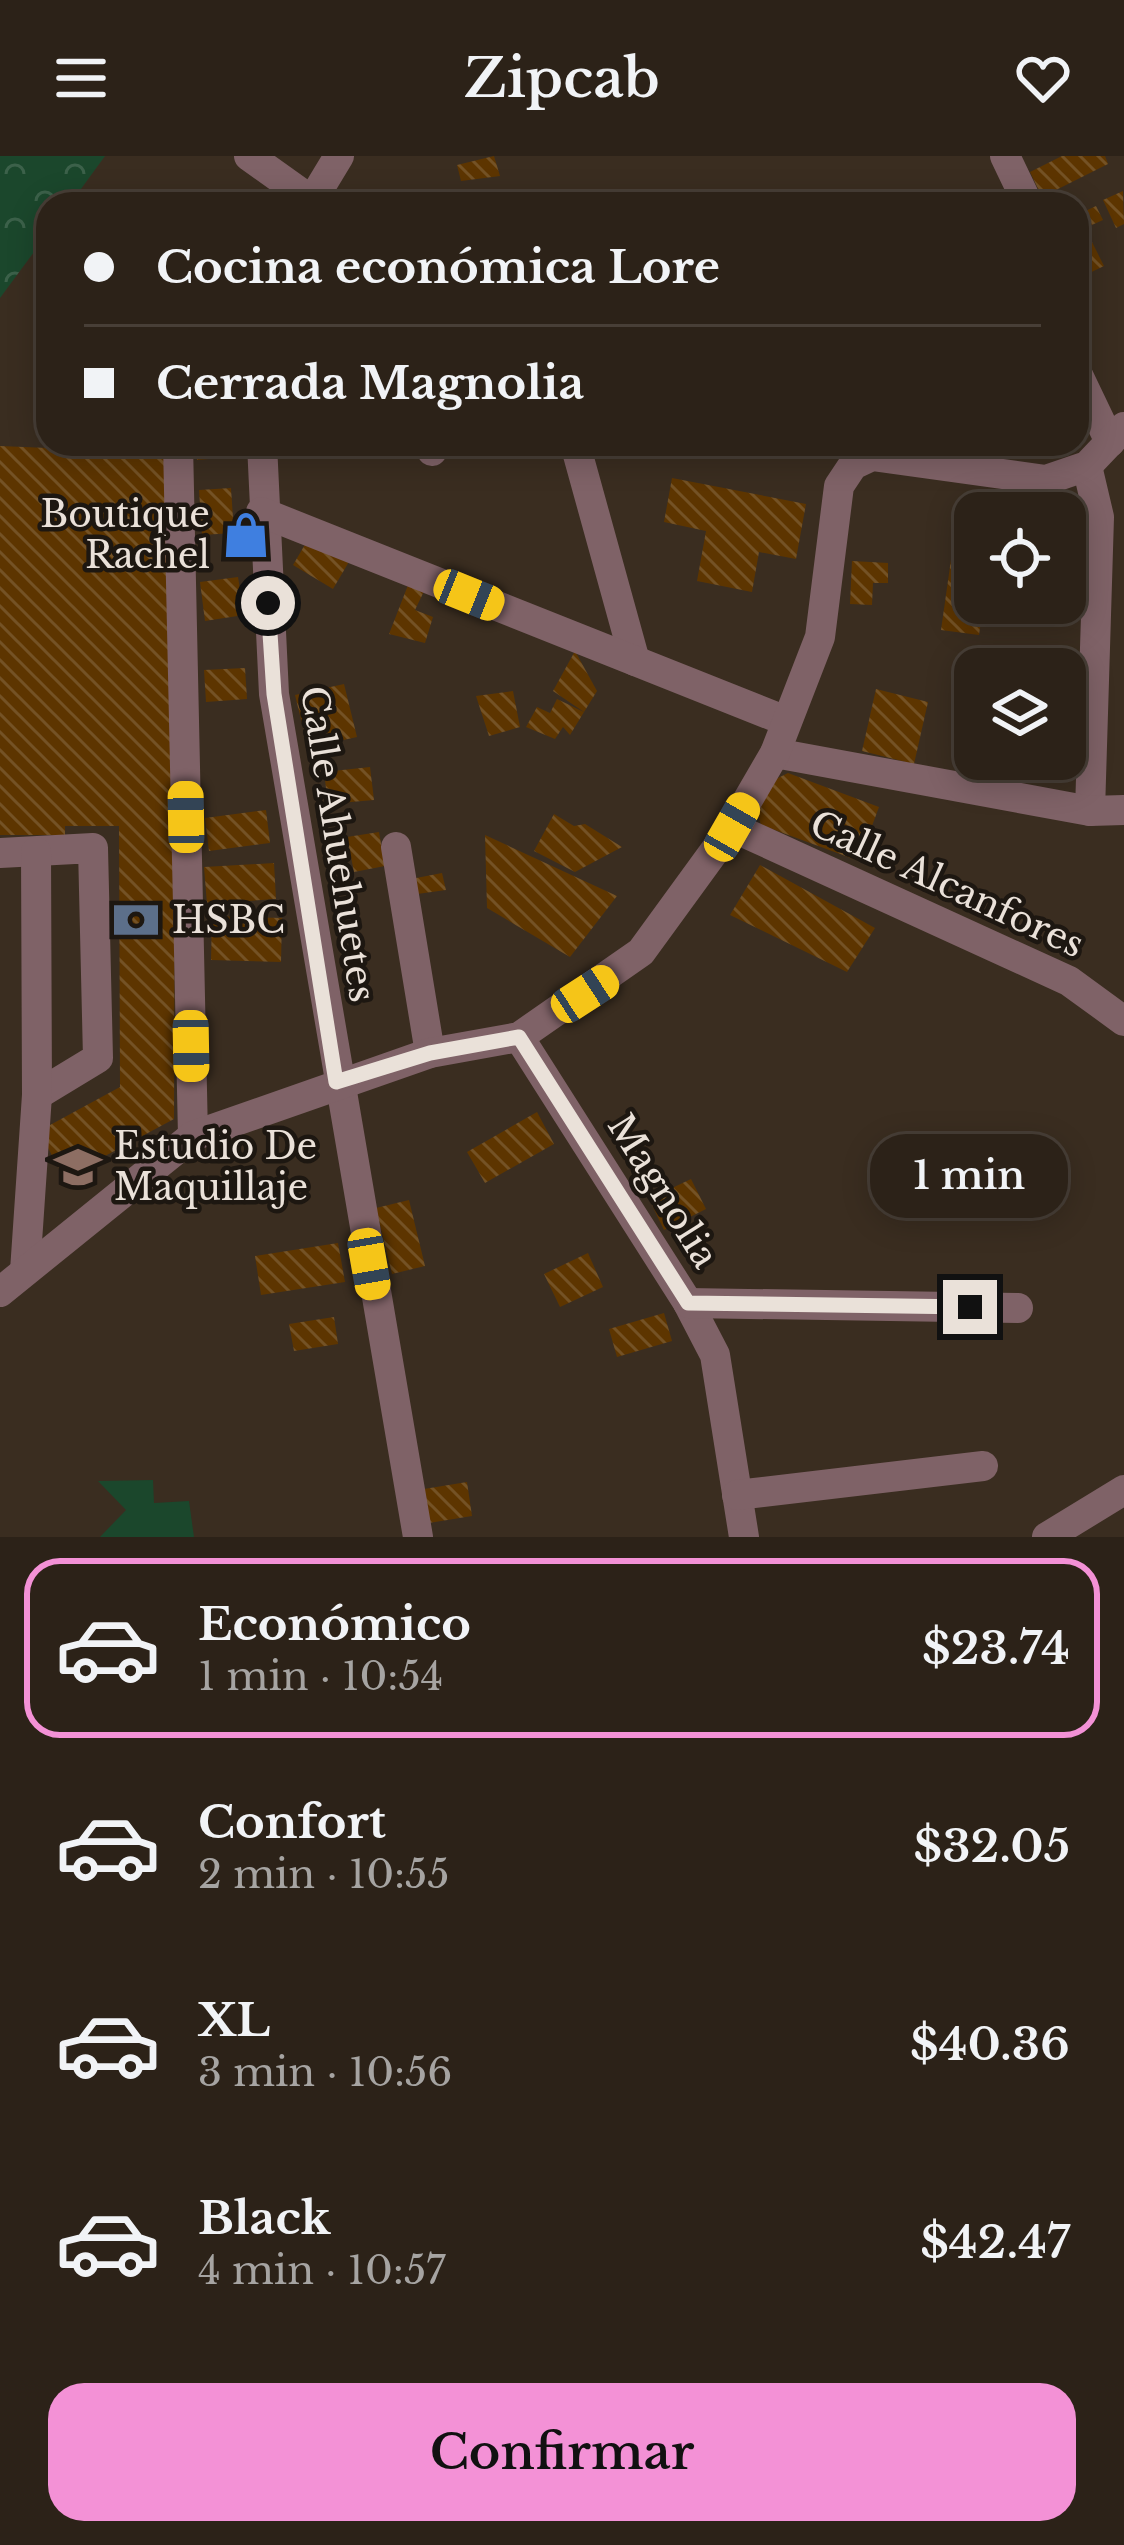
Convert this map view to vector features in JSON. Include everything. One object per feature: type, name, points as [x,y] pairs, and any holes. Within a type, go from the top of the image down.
[{"type":"street","points":[[249,156],[298,192]]},
{"type":"street","points":[[317,192],[339,156]]},
{"type":"street","points":[[1005,156],[1022,192]]},
{"type":"street","points":[[0,1292],[193,1136],[336,1082],[430,1053],[519,1037],[641,952],[732,827],[775,753],[820,637],[839,486],[853,465],[872,456],[1046,480],[1087,466],[1117,435],[1089,392]]},
{"type":"street","points":[[178,456],[193,1136]]},
{"type":"street","name":"Calle Ahuehuetes","points":[[262,456],[261,512],[274,694],[336,1082],[418,1537]]},
{"type":"street","points":[[577,456],[635,661]]},
{"type":"street","points":[[1087,466],[1099,517],[1111,648],[1090,811]]},
{"type":"street","points":[[261,512],[786,721]]},
{"type":"street","points":[[775,753],[1090,811],[1124,810]]},
{"type":"street","name":"Calle Alcanfores","points":[[732,827],[1069,981],[1124,1021]]},
{"type":"street","points":[[0,853],[93,848],[98,1058],[37,1095]]},
{"type":"street","points":[[395,848],[430,1053]]},
{"type":"street","points":[[25,1271],[14,1194],[37,1095],[36,852]]},
{"type":"street","name":"Magnolia","points":[[519,1037],[688,1303],[715,1354],[744,1537]]},
{"type":"street","points":[[688,1303],[1018,1308]]},
{"type":"street","points":[[737,1495],[982,1466]]},
{"type":"street","points":[[1047,1537],[1124,1490]]},
{"type":"green space","points":[[0,156],[105,156],[79,192],[36,192],[36,249],[0,298]]},
{"type":"green space","points":[[153,1480],[154,1503],[189,1501],[194,1537],[100,1537],[126,1510],[98,1481]]},
{"type":"building","points":[[494,156],[500,176],[461,181],[457,165]]},
{"type":"building","points":[[1062,156],[1105,156],[1108,164],[1052,192],[1040,192],[1030,172]]},
{"type":"building","points":[[1123,191],[1124,224],[1116,228],[1103,200]]},
{"type":"building","points":[[1096,206],[1103,220],[1089,226],[1089,209]]},
{"type":"building","points":[[1089,236],[1104,266],[1089,273]]},
{"type":"building","points":[[0,446],[36,448],[36,456],[167,456],[175,791],[174,1119],[64,1178],[39,1131],[120,1087],[119,826],[65,826],[65,835],[0,835]]},
{"type":"building","points":[[197,456],[244,456],[197,460]]},
{"type":"building","points":[[672,478],[806,504],[796,559],[759,552],[752,592],[697,581],[706,531],[664,522]]},
{"type":"building","points":[[231,488],[234,533],[202,535],[199,490]]},
{"type":"building","points":[[310,536],[350,560],[333,589],[293,565]]},
{"type":"building","points":[[954,538],[954,624],[981,624],[979,635],[941,630]]},
{"type":"building","points":[[852,561],[888,563],[888,583],[873,583],[872,605],[850,604]]},
{"type":"building","points":[[238,577],[244,615],[205,621],[200,582]]},
{"type":"building","points":[[410,580],[427,585],[415,610],[433,617],[425,643],[389,634]]},
{"type":"building","points":[[575,651],[597,691],[584,712],[553,691]]},
{"type":"building","points":[[245,668],[247,699],[206,702],[204,670]]},
{"type":"building","points":[[344,684],[357,737],[308,748],[295,695]]},
{"type":"building","points":[[876,689],[928,702],[914,764],[862,751]]},
{"type":"building","points":[[513,691],[520,727],[489,736],[476,696]]},
{"type":"building","points":[[557,699],[584,712],[570,735],[563,727],[555,739],[526,727],[537,707],[550,713]]},
{"type":"building","points":[[370,767],[374,800],[328,804],[324,772]]},
{"type":"building","points":[[788,773],[879,807],[859,861],[761,825],[756,808],[776,779]]},
{"type":"building","points":[[266,810],[270,843],[209,851],[205,818]]},
{"type":"building","points":[[554,814],[574,826],[585,824],[622,847],[575,872],[534,851]]},
{"type":"building","points":[[379,832],[385,866],[354,872],[347,837]]},
{"type":"building","points":[[485,835],[617,896],[570,957],[487,908]]},
{"type":"building","points":[[274,863],[276,899],[207,904],[204,867]]},
{"type":"building","points":[[760,865],[875,928],[847,972],[730,915]]},
{"type":"building","points":[[442,873],[446,890],[410,895],[406,880]]},
{"type":"building","points":[[212,916],[282,918],[281,962],[211,960]]},
{"type":"building","points":[[537,1112],[554,1144],[485,1183],[467,1152]]},
{"type":"building","points":[[691,1179],[706,1209],[664,1230],[649,1199]]},
{"type":"building","points":[[409,1200],[425,1266],[392,1274],[376,1208]]},
{"type":"building","points":[[338,1243],[345,1282],[261,1295],[255,1256]]},
{"type":"building","points":[[588,1253],[603,1287],[560,1307],[544,1274]]},
{"type":"building","points":[[664,1313],[672,1341],[617,1357],[609,1329]]},
{"type":"building","points":[[334,1317],[338,1344],[294,1351],[289,1324]]},
{"type":"building","points":[[467,1482],[472,1516],[429,1523],[424,1489]]},
{"type":"place","name":"Boutique Rachel","points":[[246,535]]},
{"type":"place","name":"HSBC","points":[[136,920]]},
{"type":"place","name":"Estudio De Maquillaje","points":[[78,1167]]},
{"type":"route","points":[[268,603],[274,694],[336,1082],[430,1053],[519,1037],[688,1303],[970,1307]]}]
